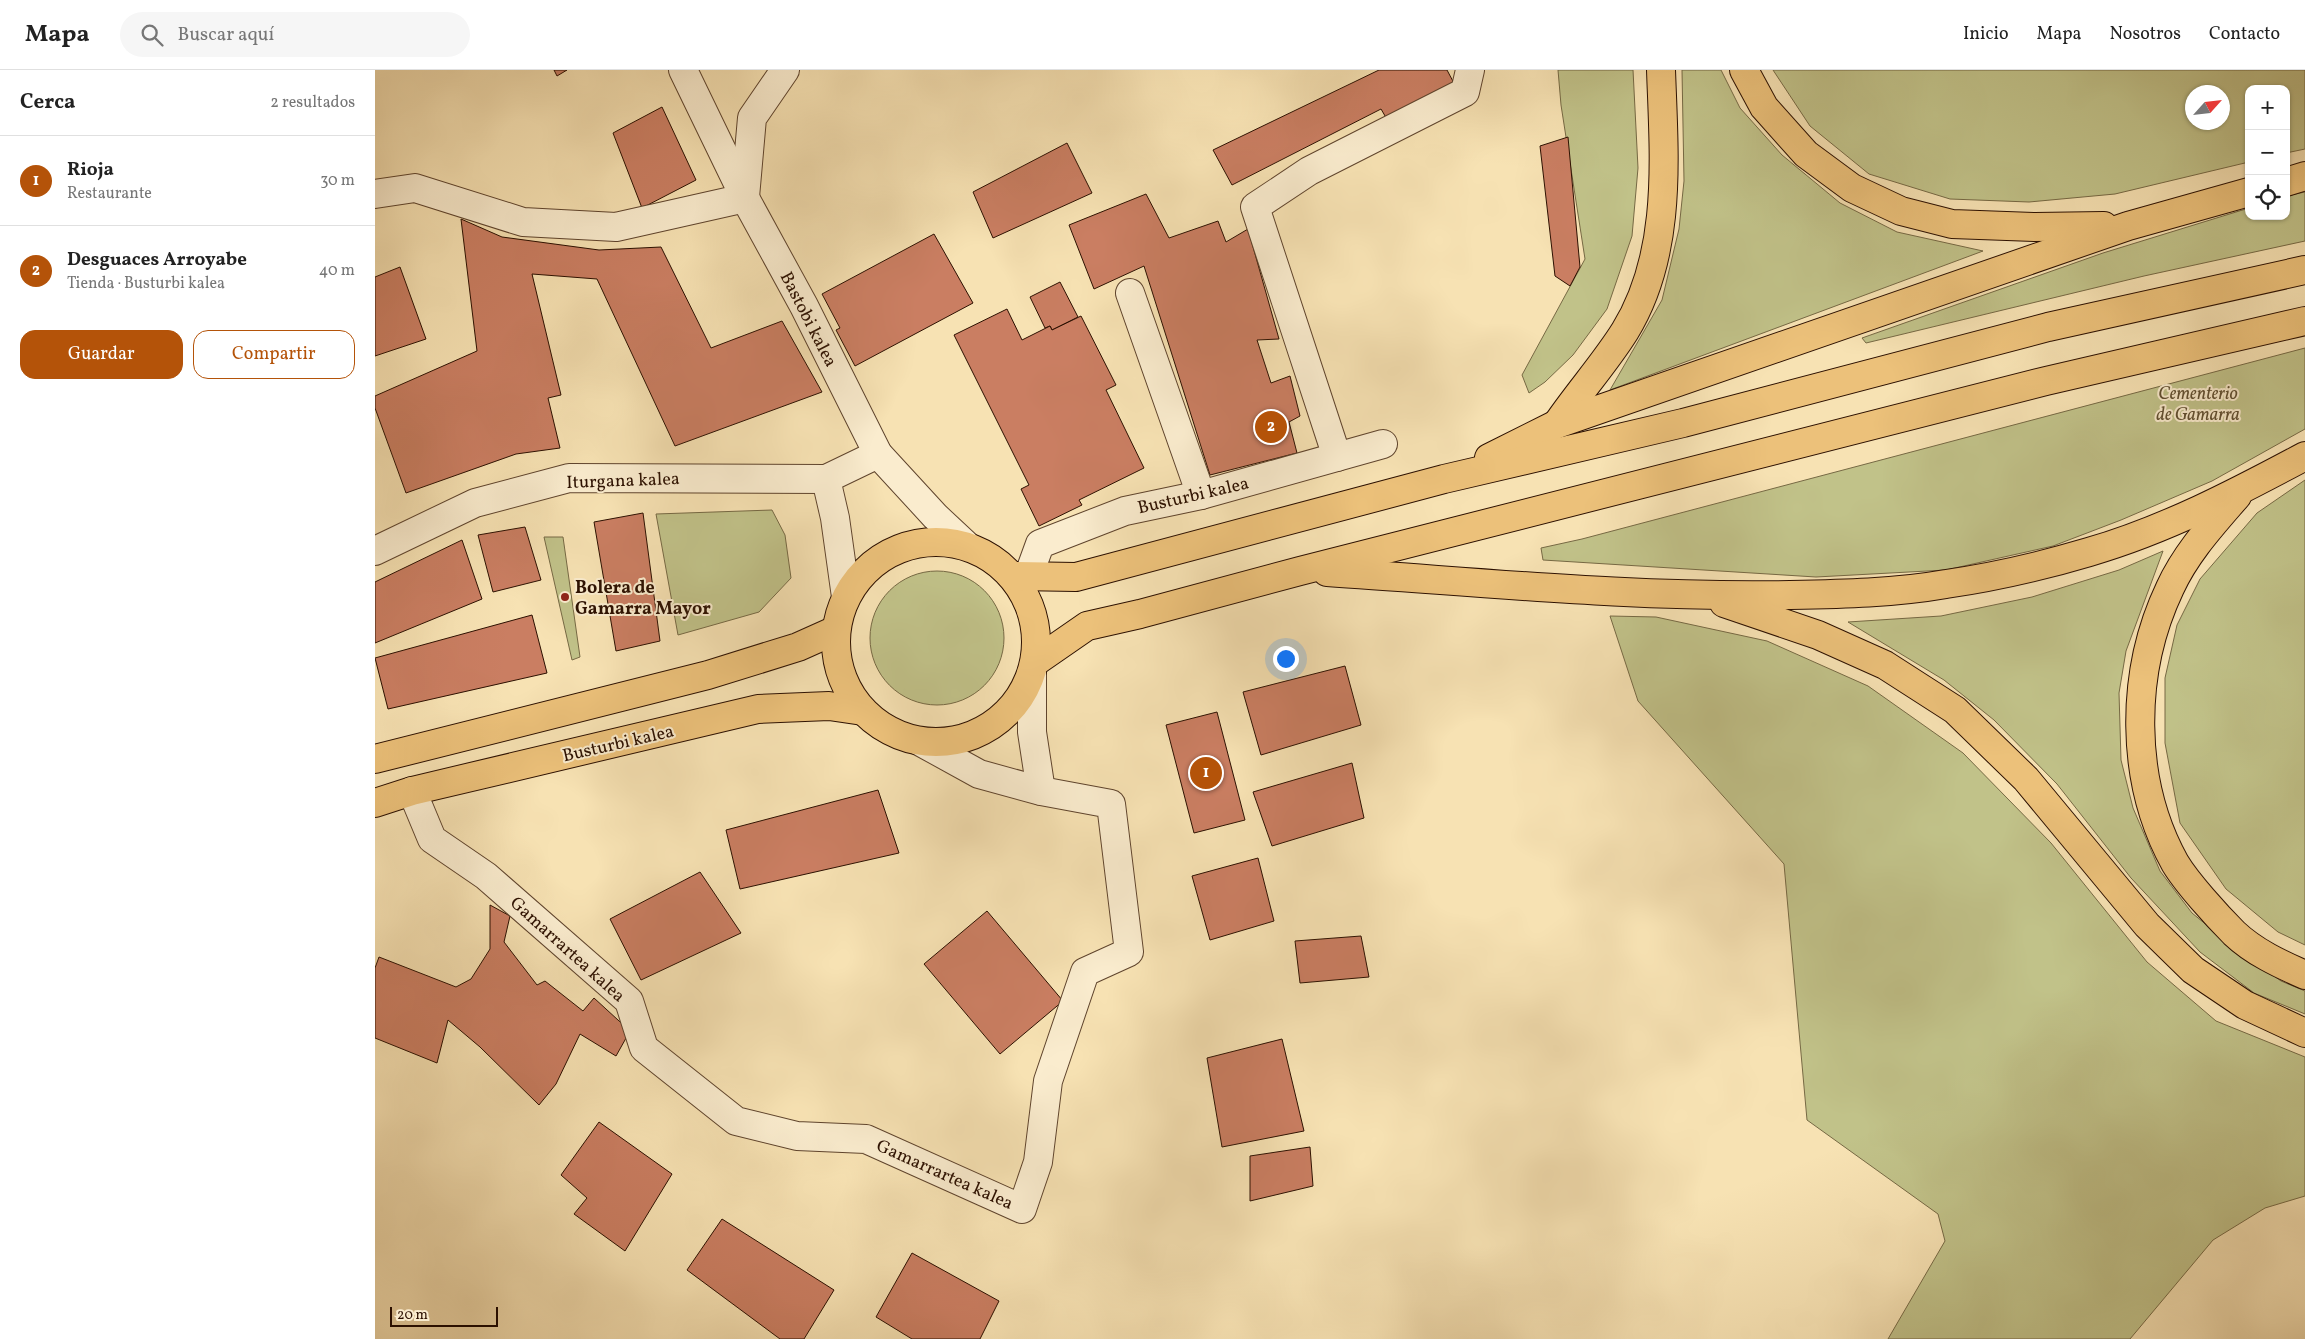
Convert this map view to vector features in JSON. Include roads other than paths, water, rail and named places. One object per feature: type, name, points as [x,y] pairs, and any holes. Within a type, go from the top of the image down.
[{"type":"highway","points":[[1557,424],[1625,331],[1645,285],[1660,233],[1664,156],[1661,70]]},
{"type":"highway","points":[[1743,70],[1764,107],[1806,154],[1852,188],[1901,211],[1952,224],[2035,227],[2128,226]]},
{"type":"highway","points":[[2290,181],[2305,176]]},
{"type":"highway","points":[[1444,480],[1557,424],[2128,226],[2245,193]]},
{"type":"highway","points":[[1020,576],[1033,616],[1037,639],[1033,668],[1015,704],[988,728],[955,741],[919,741],[899,735],[880,725],[863,711],[846,687],[837,659],[836,630],[846,596],[867,568],[897,548],[931,541],[966,546],[991,558],[1020,576],[1076,577],[1444,480],[1683,423],[2048,327],[2305,270]]},
{"type":"highway","points":[[1033,668],[1087,626],[2046,381],[2305,321]]},
{"type":"highway","points":[[1300,571],[1706,596],[1844,594],[1944,585],[2018,570],[2091,552],[2165,524],[2243,490],[2305,456]]},
{"type":"highway","points":[[2243,490],[2197,542],[2170,588],[2152,638],[2143,682],[2140,734],[2146,778],[2156,818],[2176,863],[2205,901],[2234,933],[2267,957],[2305,976]]},
{"type":"highway","points":[[1706,596],[1818,635],[1885,665],[1955,710],[2025,778],[2147,924],[2193,970],[2245,1005],[2305,1033]]},
{"type":"highway","points":[[375,759],[708,675],[798,647],[836,630]]},
{"type":"highway","name":"Busturbi kalea","points":[[375,803],[412,791],[758,709],[829,706],[863,711]]},
{"type":"street","name":"Bastobi kalea","points":[[683,70],[745,198],[804,306],[878,454],[935,516],[966,546]]},
{"type":"street","points":[[375,194],[415,188],[523,222],[616,228],[745,198],[752,118],[785,70]]},
{"type":"street","points":[[1337,457],[1255,207],[1309,171],[1465,92],[1470,70]]},
{"type":"street","points":[[1130,293],[1201,495]]},
{"type":"street","name":"Busturbi kalea","points":[[1020,576],[1040,544],[1125,511],[1201,495],[1383,444]]},
{"type":"street","name":"Iturgana kalea","points":[[375,551],[475,502],[569,478],[826,480],[878,454]]},
{"type":"street","points":[[826,480],[835,518],[846,596]]},
{"type":"street","points":[[1033,668],[1032,732],[1041,791]]},
{"type":"street","name":"Gamarrartea kalea","points":[[412,791],[432,839],[486,876],[629,1001],[644,1048],[736,1121],[797,1136],[866,1139],[1023,1209],[1038,1162],[1048,1081],[1085,972],[1129,952],[1111,804],[1041,791],[979,774],[919,741]]},
{"type":"place","name":"Desguaces Arroyabe","points":[[1271,427]]},
{"type":"place","name":"Bolera de Gamarra Mayor","points":[[565,597]]},
{"type":"place","name":"Rioja","points":[[1206,773]]},
{"type":"park label","name":"Cementerio de Gamarra","points":[[2198,403]]}]
